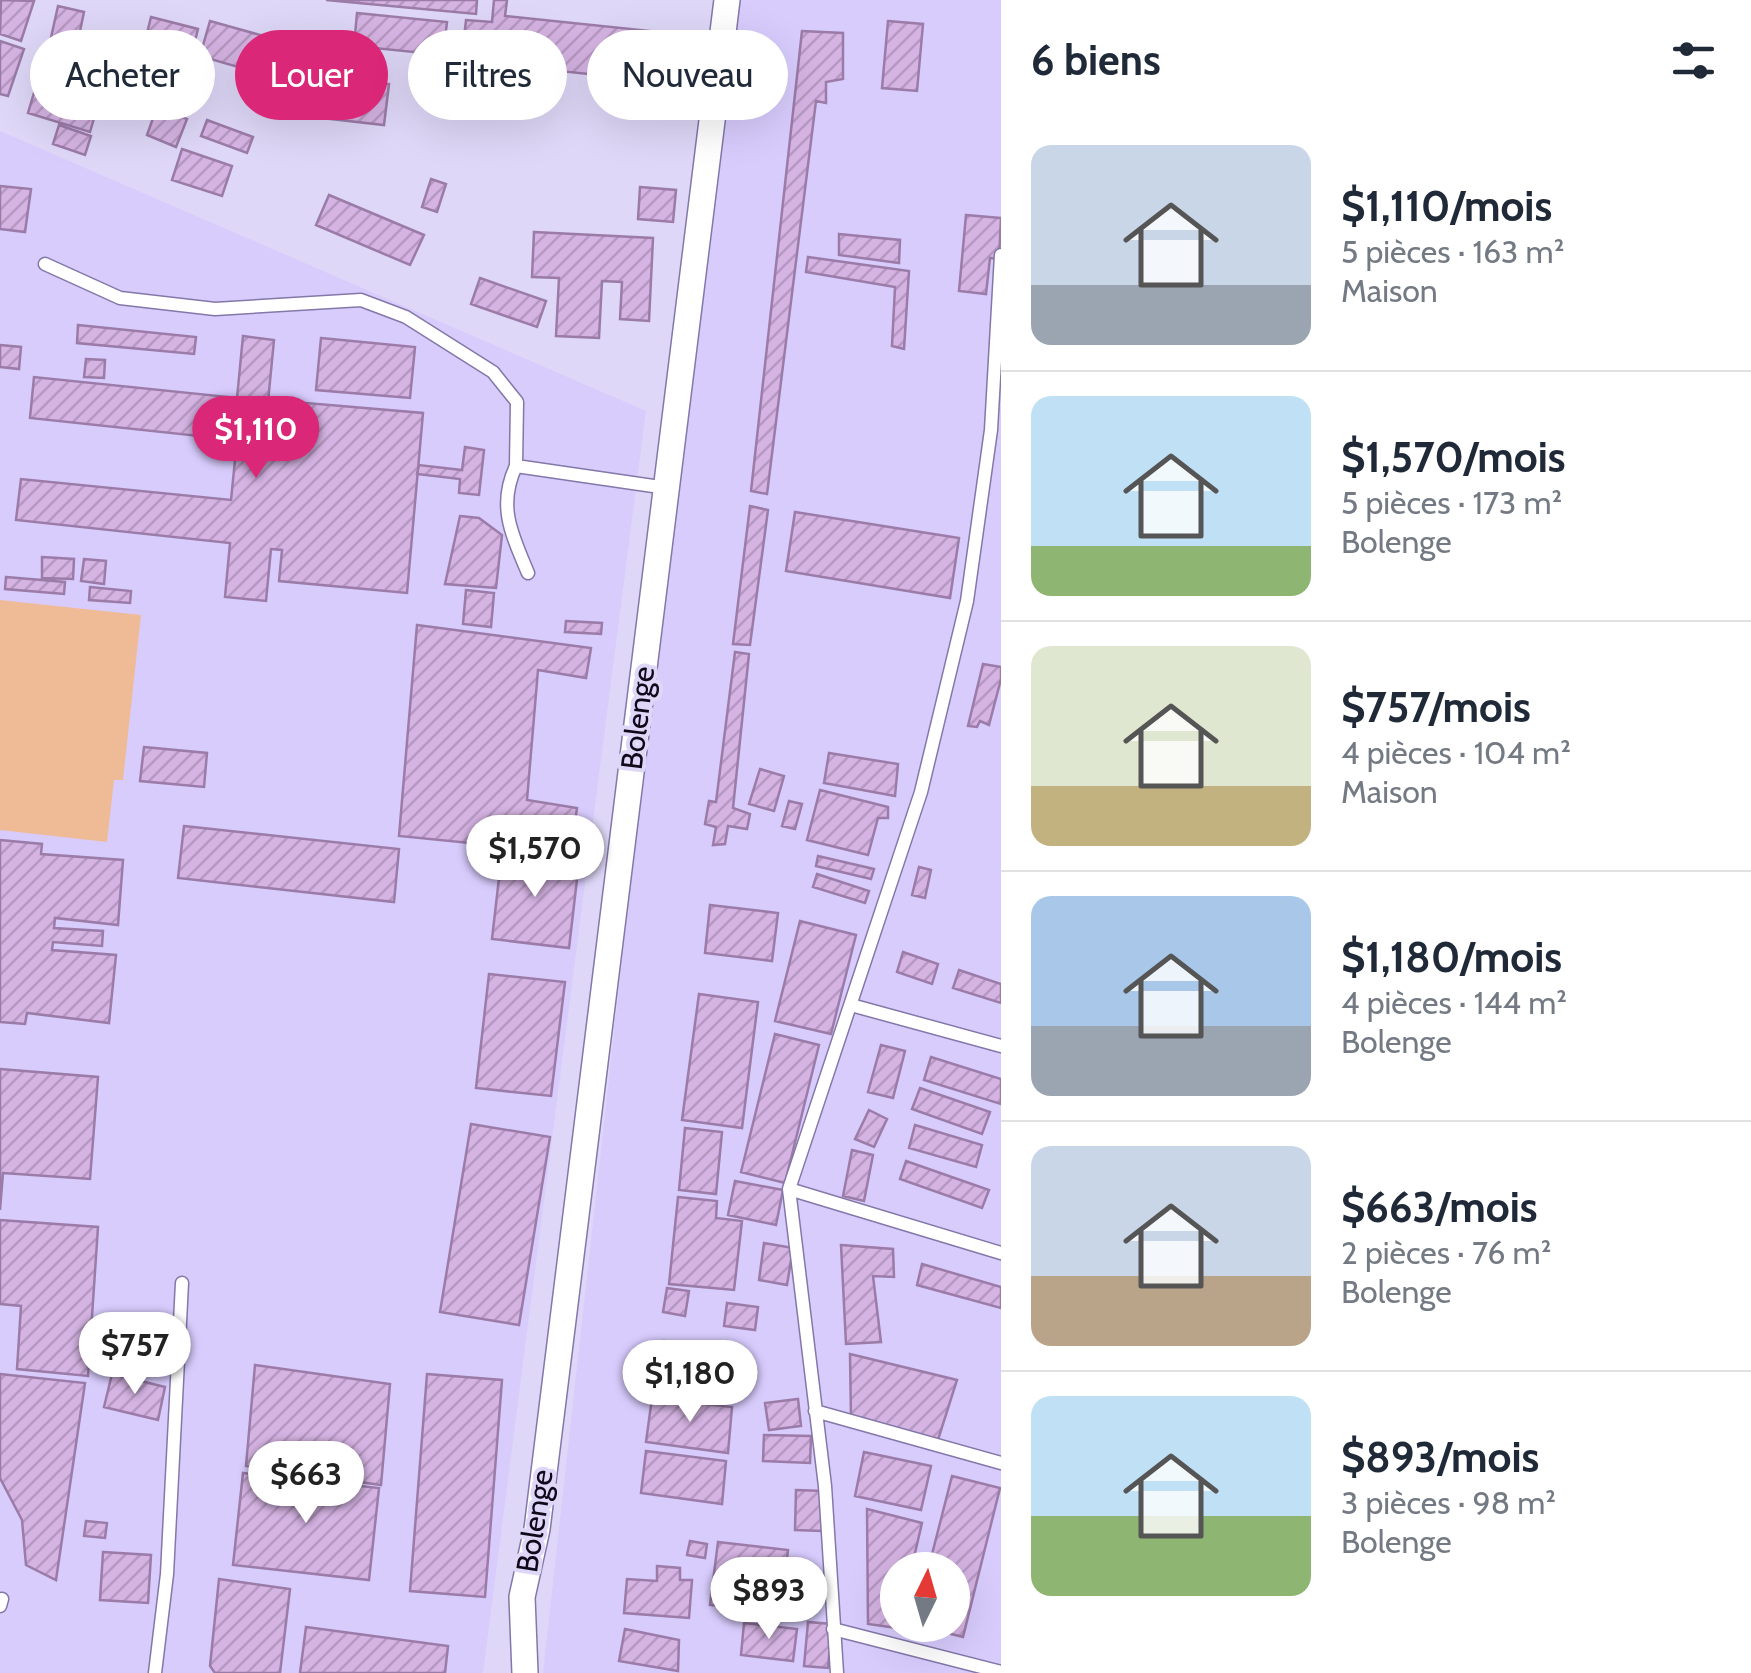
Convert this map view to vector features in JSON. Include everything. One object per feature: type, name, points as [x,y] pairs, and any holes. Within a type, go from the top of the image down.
[{"type":"street","name":"Bolenge","points":[[525,1673],[522,1597],[537,1529],[727,0]]},
{"type":"lane","points":[[838,1673],[815,1411],[789,1189],[921,792],[967,601],[991,430],[1001,256]]},
{"type":"lane","points":[[45,264],[120,298],[215,309],[362,300],[406,317],[493,372],[517,402],[516,466],[507,485],[506,521],[528,573]]},
{"type":"lane","points":[[516,466],[667,488]]},
{"type":"lane","points":[[851,1005],[1001,1046]]},
{"type":"lane","points":[[789,1189],[1001,1254]]},
{"type":"lane","points":[[155,1673],[167,1574],[182,1283]]},
{"type":"lane","points":[[815,1411],[1001,1462]]},
{"type":"lane","points":[[833,1629],[1001,1672]]},
{"type":"shaded area","points":[[720,0],[1001,0],[1001,1673],[543,1673],[659,627],[708,120],[788,120],[788,30],[717,30]]},
{"type":"shaded area","points":[[0,131],[646,411],[483,1673],[0,1673]]},
{"type":"shaded area","points":[[0,600],[141,615],[123,780],[114,780],[107,842],[0,830]]},
{"type":"building","points":[[1,0],[34,1],[21,41],[0,34]]},
{"type":"building","points":[[326,0],[477,0],[476,14]]},
{"type":"building","points":[[494,0],[507,0],[505,16],[641,30],[587,30],[587,74],[567,72],[567,30],[465,30],[466,20],[492,22]]},
{"type":"building","points":[[58,6],[84,12],[80,30],[53,30]]},
{"type":"building","points":[[357,13],[447,22],[446,30],[408,30],[408,51],[388,49],[388,30],[355,30]]},
{"type":"building","points":[[151,17],[198,29],[198,30],[148,30]]},
{"type":"building","points":[[210,21],[242,30],[235,30],[235,66],[215,60],[215,30],[207,30]]},
{"type":"building","points":[[888,21],[923,24],[917,91],[882,88]]},
{"type":"building","points":[[802,31],[843,33],[843,79],[826,82],[826,103],[816,101],[767,494],[751,491]]},
{"type":"building","points":[[0,41],[24,49],[8,96],[0,94]]},
{"type":"building","points":[[51,120],[94,120],[90,132]]},
{"type":"building","points":[[152,120],[187,120],[176,147],[147,135]]},
{"type":"building","points":[[207,120],[253,137],[247,153],[201,136]]},
{"type":"building","points":[[339,120],[385,120],[384,125]]},
{"type":"building","points":[[59,125],[91,136],[85,155],[53,144]]},
{"type":"building","points":[[182,149],[232,166],[222,196],[172,180]]},
{"type":"building","points":[[431,179],[446,184],[437,212],[422,207]]},
{"type":"building","points":[[0,186],[31,189],[25,232],[0,229]]},
{"type":"building","points":[[640,187],[676,190],[673,222],[638,219]]},
{"type":"building","points":[[329,195],[424,235],[410,265],[316,225]]},
{"type":"building","points":[[966,215],[1001,218],[999,259],[990,258],[986,294],[959,291]]},
{"type":"building","points":[[534,232],[653,238],[649,321],[620,319],[622,282],[602,281],[599,338],[556,336],[559,278],[532,277]]},
{"type":"building","points":[[839,234],[900,240],[899,263],[839,255]]},
{"type":"building","points":[[808,257],[909,271],[904,349],[892,346],[895,287],[806,272]]},
{"type":"building","points":[[480,278],[546,301],[537,327],[471,304]]},
{"type":"building","points":[[78,325],[196,337],[194,354],[77,343]]},
{"type":"building","points":[[243,336],[274,340],[265,433],[292,436],[295,402],[423,413],[407,593],[279,581],[282,550],[271,549],[266,601],[225,597],[230,543],[16,520],[21,479],[231,500],[237,440],[30,418],[34,377],[237,398]]},
{"type":"building","points":[[321,338],[415,347],[410,398],[316,390]]},
{"type":"building","points":[[0,345],[21,347],[19,369],[0,367]]},
{"type":"building","points":[[86,359],[105,360],[104,378],[84,377]]},
{"type":"building","points":[[465,447],[484,450],[479,495],[459,493],[460,479],[417,474],[419,465],[462,470]]},
{"type":"building","points":[[750,506],[768,510],[750,645],[733,644]]},
{"type":"building","points":[[795,512],[959,538],[950,598],[786,571]]},
{"type":"building","points":[[460,516],[479,518],[502,535],[496,588],[445,584]]},
{"type":"building","points":[[42,557],[74,559],[73,579],[42,578]]},
{"type":"building","points":[[84,559],[106,561],[104,584],[81,581]]},
{"type":"building","points":[[6,577],[65,582],[64,594],[5,589]]},
{"type":"building","points":[[90,587],[131,591],[130,603],[89,600]]},
{"type":"building","points":[[466,590],[494,593],[491,627],[463,624]]},
{"type":"building","points":[[566,621],[602,623],[601,634],[565,632]]},
{"type":"building","points":[[417,625],[591,648],[586,678],[538,670],[527,800],[577,808],[571,853],[399,836]]},
{"type":"building","points":[[735,652],[749,654],[733,808],[750,814],[747,829],[728,826],[725,844],[713,845],[716,827],[705,824],[709,801],[716,802]]},
{"type":"building","points":[[983,664],[1001,667],[1001,679],[989,725],[980,721],[977,727],[968,726]]},
{"type":"building","points":[[144,747],[207,753],[204,787],[140,781]]},
{"type":"building","points":[[829,753],[898,764],[895,796],[824,783]]},
{"type":"building","points":[[760,769],[784,776],[774,811],[749,804]]},
{"type":"building","points":[[820,790],[888,807],[888,818],[878,818],[868,855],[807,840]]},
{"type":"building","points":[[789,801],[802,804],[795,829],[782,826]]},
{"type":"building","points":[[184,826],[399,849],[394,902],[178,878]]},
{"type":"building","points":[[0,840],[42,844],[41,854],[123,860],[118,925],[55,918],[54,928],[103,931],[102,946],[53,942],[52,950],[116,955],[109,1023],[27,1013],[25,1024],[0,1022]]},
{"type":"building","points":[[502,852],[579,862],[569,948],[492,939]]},
{"type":"building","points":[[818,856],[874,869],[871,879],[816,866]]},
{"type":"building","points":[[919,867],[931,870],[925,898],[912,895]]},
{"type":"building","points":[[817,874],[869,891],[865,903],[813,887]]},
{"type":"building","points":[[710,905],[778,913],[772,961],[705,953]]},
{"type":"building","points":[[800,921],[856,935],[831,1034],[775,1021]]},
{"type":"building","points":[[903,952],[938,964],[932,984],[897,972]]},
{"type":"building","points":[[959,970],[1001,984],[1001,1003],[953,988]]},
{"type":"building","points":[[489,974],[565,982],[551,1096],[476,1088]]},
{"type":"building","points":[[699,994],[758,1002],[742,1128],[682,1120]]},
{"type":"building","points":[[775,1034],[819,1045],[785,1183],[741,1172]]},
{"type":"building","points":[[881,1045],[905,1051],[893,1098],[868,1092]]},
{"type":"building","points":[[931,1057],[1001,1079],[1001,1104],[924,1080]]},
{"type":"building","points":[[0,1069],[98,1077],[90,1179],[3,1173],[0,1210]]},
{"type":"building","points":[[920,1088],[990,1112],[982,1134],[912,1109]]},
{"type":"building","points":[[869,1110],[887,1119],[874,1147],[855,1139]]},
{"type":"building","points":[[471,1124],[550,1137],[519,1325],[440,1312]]},
{"type":"building","points":[[915,1125],[982,1145],[976,1167],[909,1148]]},
{"type":"building","points":[[685,1128],[722,1132],[716,1194],[679,1190]]},
{"type":"building","points":[[852,1150],[873,1155],[864,1201],[843,1196]]},
{"type":"building","points":[[906,1161],[989,1190],[982,1208],[900,1179]]},
{"type":"building","points":[[735,1181],[783,1190],[776,1225],[728,1215]]},
{"type":"building","points":[[678,1197],[717,1201],[716,1218],[742,1221],[734,1290],[669,1284]]},
{"type":"building","points":[[0,1220],[98,1227],[88,1376],[17,1369],[21,1306],[0,1304]]},
{"type":"building","points":[[764,1243],[793,1248],[787,1285],[759,1280]]},
{"type":"building","points":[[841,1245],[893,1249],[894,1277],[873,1276],[881,1342],[846,1344]]},
{"type":"building","points":[[922,1264],[1001,1287],[1001,1308],[917,1285]]},
{"type":"building","points":[[667,1288],[689,1291],[685,1316],[663,1312]]},
{"type":"building","points":[[727,1303],[758,1307],[755,1330],[724,1326]]},
{"type":"building","points":[[664,1341],[694,1344],[689,1392],[660,1390]]},
{"type":"building","points":[[850,1354],[957,1380],[937,1443],[851,1419]]},
{"type":"building","points":[[255,1365],[390,1384],[381,1485],[246,1466]]},
{"type":"building","points":[[0,1374],[85,1383],[56,1580],[26,1565],[22,1520],[0,1478]]},
{"type":"building","points":[[112,1374],[165,1387],[158,1420],[104,1407]]},
{"type":"building","points":[[427,1374],[502,1380],[485,1597],[410,1591]]},
{"type":"building","points":[[652,1398],[732,1407],[728,1453],[646,1442]]},
{"type":"building","points":[[798,1399],[801,1426],[769,1430],[765,1403]]},
{"type":"building","points":[[764,1435],[811,1436],[810,1463],[763,1461]]},
{"type":"building","points":[[646,1451],[726,1461],[722,1504],[641,1493]]},
{"type":"building","points":[[864,1452],[931,1466],[921,1510],[855,1496]]},
{"type":"building","points":[[243,1473],[379,1488],[369,1580],[233,1565]]},
{"type":"building","points":[[952,1476],[1000,1488],[970,1609],[970,1552],[933,1552]]},
{"type":"building","points":[[796,1490],[824,1491],[822,1531],[795,1530]]},
{"type":"building","points":[[867,1509],[922,1523],[915,1552],[880,1552],[880,1626],[868,1624]]},
{"type":"building","points":[[86,1521],[107,1523],[105,1538],[84,1536]]},
{"type":"building","points":[[690,1541],[707,1544],[705,1558],[687,1555]]},
{"type":"building","points":[[718,1542],[788,1550],[781,1613],[710,1605]]},
{"type":"building","points":[[103,1552],[151,1555],[148,1603],[100,1600]]},
{"type":"building","points":[[657,1566],[680,1568],[680,1580],[692,1580],[689,1618],[624,1613],[627,1579],[657,1581]]},
{"type":"building","points":[[219,1579],[290,1589],[280,1673],[215,1673],[210,1666]]},
{"type":"building","points":[[808,1622],[832,1624],[828,1668],[804,1666]]},
{"type":"building","points":[[744,1623],[797,1629],[793,1661],[741,1655]]},
{"type":"building","points":[[306,1627],[448,1646],[445,1673],[300,1673]]},
{"type":"building","points":[[625,1629],[679,1640],[678,1671],[619,1661]]}]
